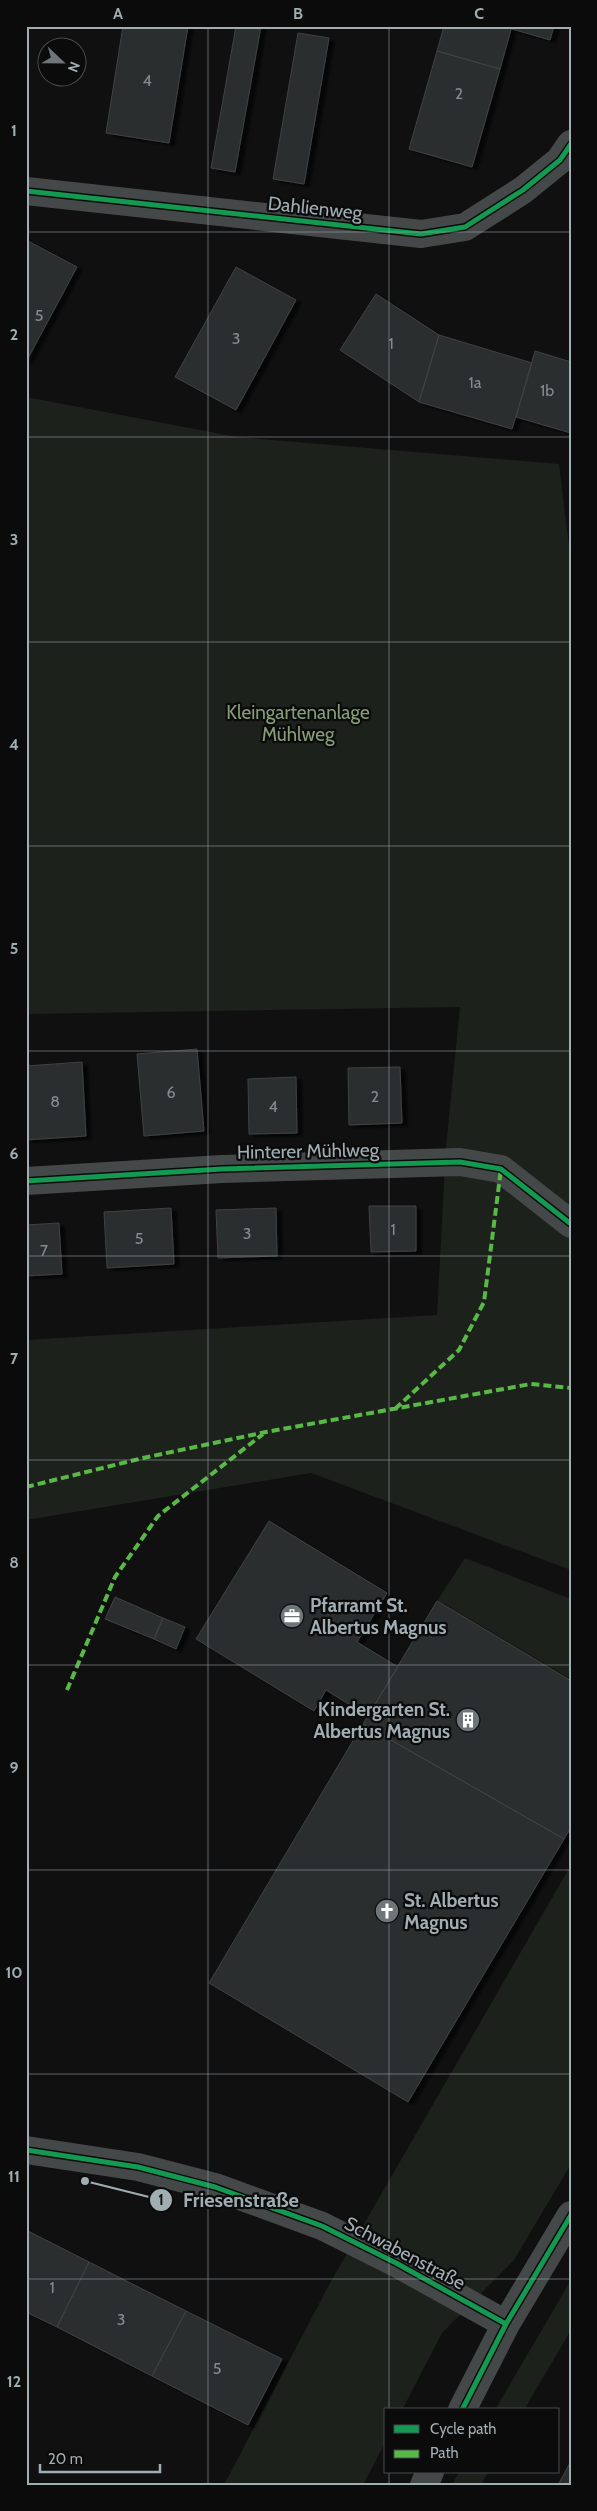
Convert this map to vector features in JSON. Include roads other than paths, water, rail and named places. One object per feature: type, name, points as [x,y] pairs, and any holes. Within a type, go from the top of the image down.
[{"type":"street","name":"Dahlienweg","points":[[26,191],[421,234],[465,227],[523,190],[560,160],[571,144]]},
{"type":"street","name":"Hinterer Mühlweg","points":[[26,1181],[222,1169],[460,1162],[501,1169],[571,1224]]},
{"type":"street","name":"Schwabenstraße","points":[[26,2150],[138,2167],[215,2188],[322,2226],[396,2263],[506,2324]]},
{"type":"street","points":[[463,2408],[506,2324],[571,2214]]},
{"type":"place","name":"Pfarramt St. Albertus Magnus","points":[[292,1616]]},
{"type":"place","name":"Kindergarten St. Albertus Magnus","points":[[468,1720]]},
{"type":"place","name":"St. Albertus Magnus","points":[[387,1911]]},
{"type":"place","name":"Friesenstraße","points":[[85,2181]]},
{"type":"park label","name":"Kleingartenanlage Mühlweg","points":[[298,723]]}]
